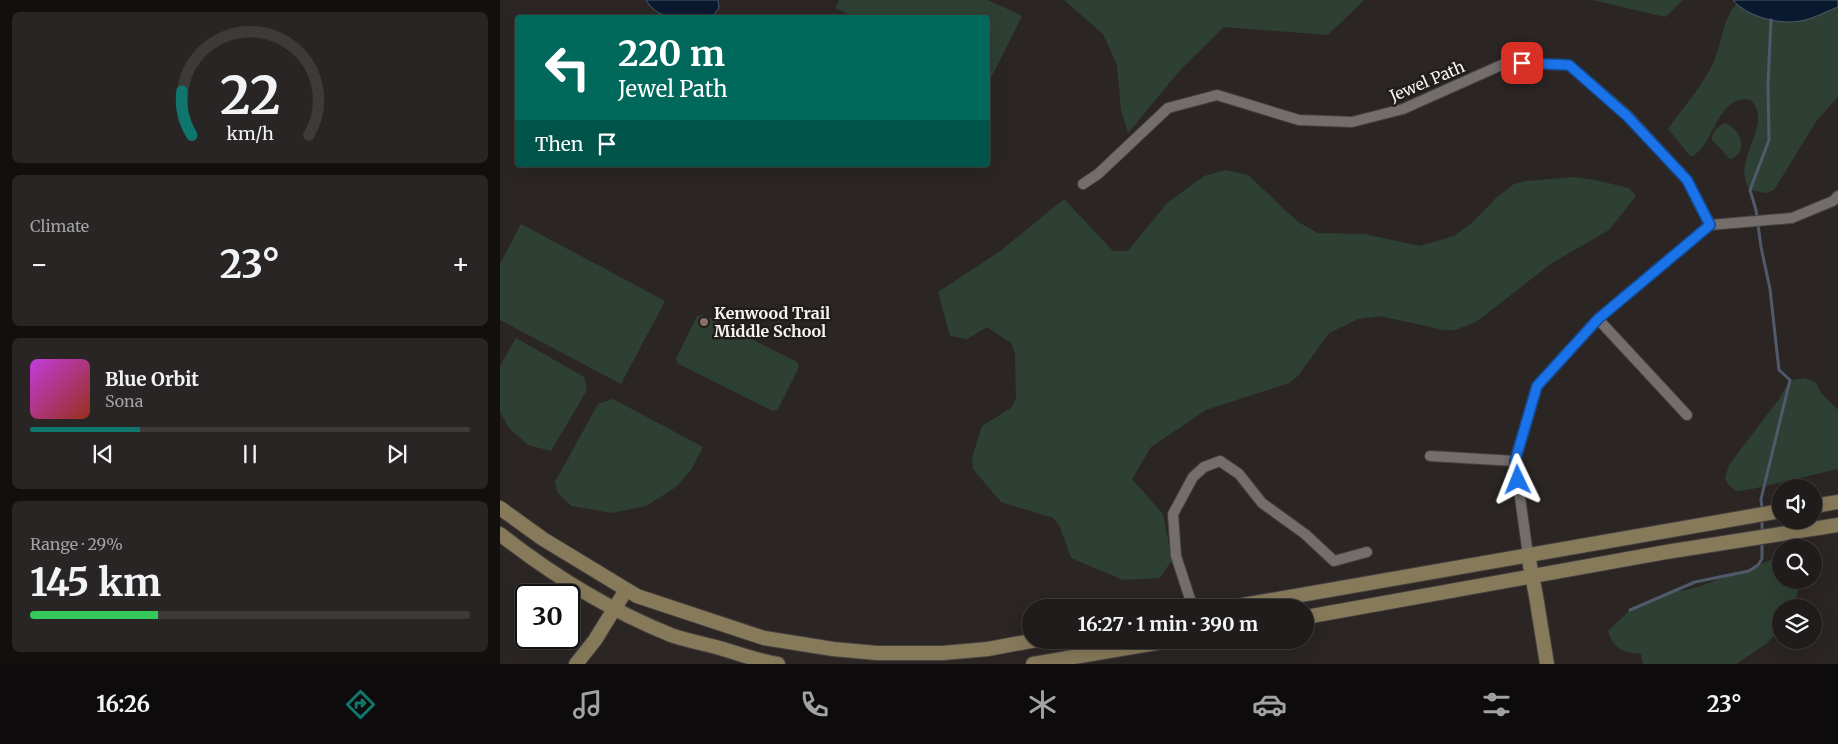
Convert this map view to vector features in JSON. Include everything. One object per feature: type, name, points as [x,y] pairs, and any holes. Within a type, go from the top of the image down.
[{"type":"main road","points":[[1822,505],[1838,502]]},
{"type":"main road","points":[[500,508],[543,539],[637,596],[764,638],[832,649],[877,653],[943,652],[1022,642]]},
{"type":"main road","points":[[1277,599],[1772,513]]},
{"type":"main road","points":[[1314,616],[1666,552],[1838,525]]},
{"type":"main road","points":[[500,534],[560,578],[615,609],[673,636],[758,661],[778,664]]},
{"type":"main road","points":[[1528,555],[1547,664]]},
{"type":"main road","points":[[576,664],[595,640],[626,590]]},
{"type":"main road","points":[[1033,664],[1121,649]]},
{"type":"street","name":"Jewel Path","points":[[1083,184],[1098,174],[1168,108],[1216,96],[1299,120],[1352,122],[1403,109],[1506,63],[1569,65],[1627,116],[1687,180],[1710,225]]},
{"type":"street","points":[[1528,555],[1515,461],[1537,386],[1598,319],[1710,225],[1792,218],[1833,201],[1838,196]]},
{"type":"street","points":[[1598,319],[1687,415]]},
{"type":"street","points":[[1430,456],[1515,461]]},
{"type":"street","points":[[1190,599],[1176,556],[1173,514],[1193,477],[1204,467],[1220,461],[1239,474],[1262,502],[1305,534],[1334,561],[1367,552]]},
{"type":"green space","points":[[839,0],[988,0],[1022,16],[990,80],[990,15],[850,15],[835,8]]},
{"type":"green space","points":[[1064,0],[1364,0],[1328,35],[1224,27],[1181,69],[1128,133],[1121,110],[1117,65],[1103,34]]},
{"type":"green space","points":[[1593,0],[1683,0],[1665,17]]},
{"type":"green space","points":[[1736,4],[1764,18],[1787,22],[1809,18],[1838,7],[1838,97],[1817,120],[1774,190],[1766,193],[1750,190],[1745,179],[1747,155],[1758,121],[1757,110],[1751,100],[1740,100],[1731,104],[1718,120],[1707,141],[1693,156],[1690,156],[1668,129],[1699,88],[1714,61],[1725,25]]},
{"type":"green space","points":[[1725,123],[1735,130],[1741,141],[1740,152],[1730,159],[1712,140],[1716,130]]},
{"type":"green space","points":[[1226,170],[1248,175],[1298,222],[1318,233],[1364,234],[1420,246],[1454,236],[1472,223],[1496,198],[1514,184],[1526,181],[1572,177],[1595,180],[1629,188],[1636,196],[1609,230],[1552,263],[1476,322],[1455,330],[1444,330],[1380,316],[1358,319],[1329,333],[1298,376],[1289,383],[1206,410],[1151,447],[1132,479],[1163,514],[1172,560],[1160,578],[1123,580],[1071,558],[1060,527],[1053,518],[1001,502],[973,469],[972,458],[982,426],[1011,408],[1016,399],[1015,354],[1011,343],[987,327],[967,339],[950,336],[938,292],[999,252],[1064,199],[1113,251],[1128,251],[1167,203],[1204,176]]},
{"type":"green space","points":[[521,224],[665,301],[621,384],[500,320],[500,264]]},
{"type":"green space","points":[[703,315],[797,362],[799,367],[778,409],[773,411],[677,363],[676,359],[697,316]]},
{"type":"green space","points":[[516,338],[584,377],[587,390],[551,451],[528,445],[509,428],[500,412],[500,366]]},
{"type":"green space","points":[[1805,378],[1816,383],[1821,393],[1838,410],[1838,469],[1795,479],[1772,479],[1772,484],[1736,491],[1728,484],[1725,478],[1729,465],[1779,399],[1790,380]]},
{"type":"green space","points":[[613,399],[703,447],[691,470],[676,487],[646,506],[612,513],[571,506],[558,493],[555,482],[598,404]]},
{"type":"green space","points":[[1772,560],[1772,589],[1798,589],[1797,597],[1796,599],[1772,599],[1772,638],[1736,664],[1643,664],[1641,654],[1620,649],[1610,637],[1608,631],[1630,610],[1673,591],[1698,587],[1732,574],[1749,571]]},
{"type":"water","points":[[646,0],[718,0],[719,8],[714,15],[664,15],[652,8]]},
{"type":"water","points":[[1733,0],[1838,0],[1838,7],[1809,19],[1787,22],[1757,16],[1748,12]]},
{"type":"waterway","points":[[1762,510],[1761,499],[1790,380],[1779,370],[1770,289],[1761,247],[1756,210],[1750,190],[1769,140],[1768,84],[1771,20]]},
{"type":"waterway","points":[[1762,519],[1762,532]]},
{"type":"waterway","points":[[1630,610],[1695,582],[1749,571],[1758,565],[1762,559],[1762,541]]},
{"type":"place","name":"Kenwood Trail Middle School","points":[[704,322]]},
{"type":"route","points":[[1518,480],[1515,461],[1537,386],[1598,319],[1710,225],[1687,180],[1627,116],[1569,65],[1522,63]]}]
